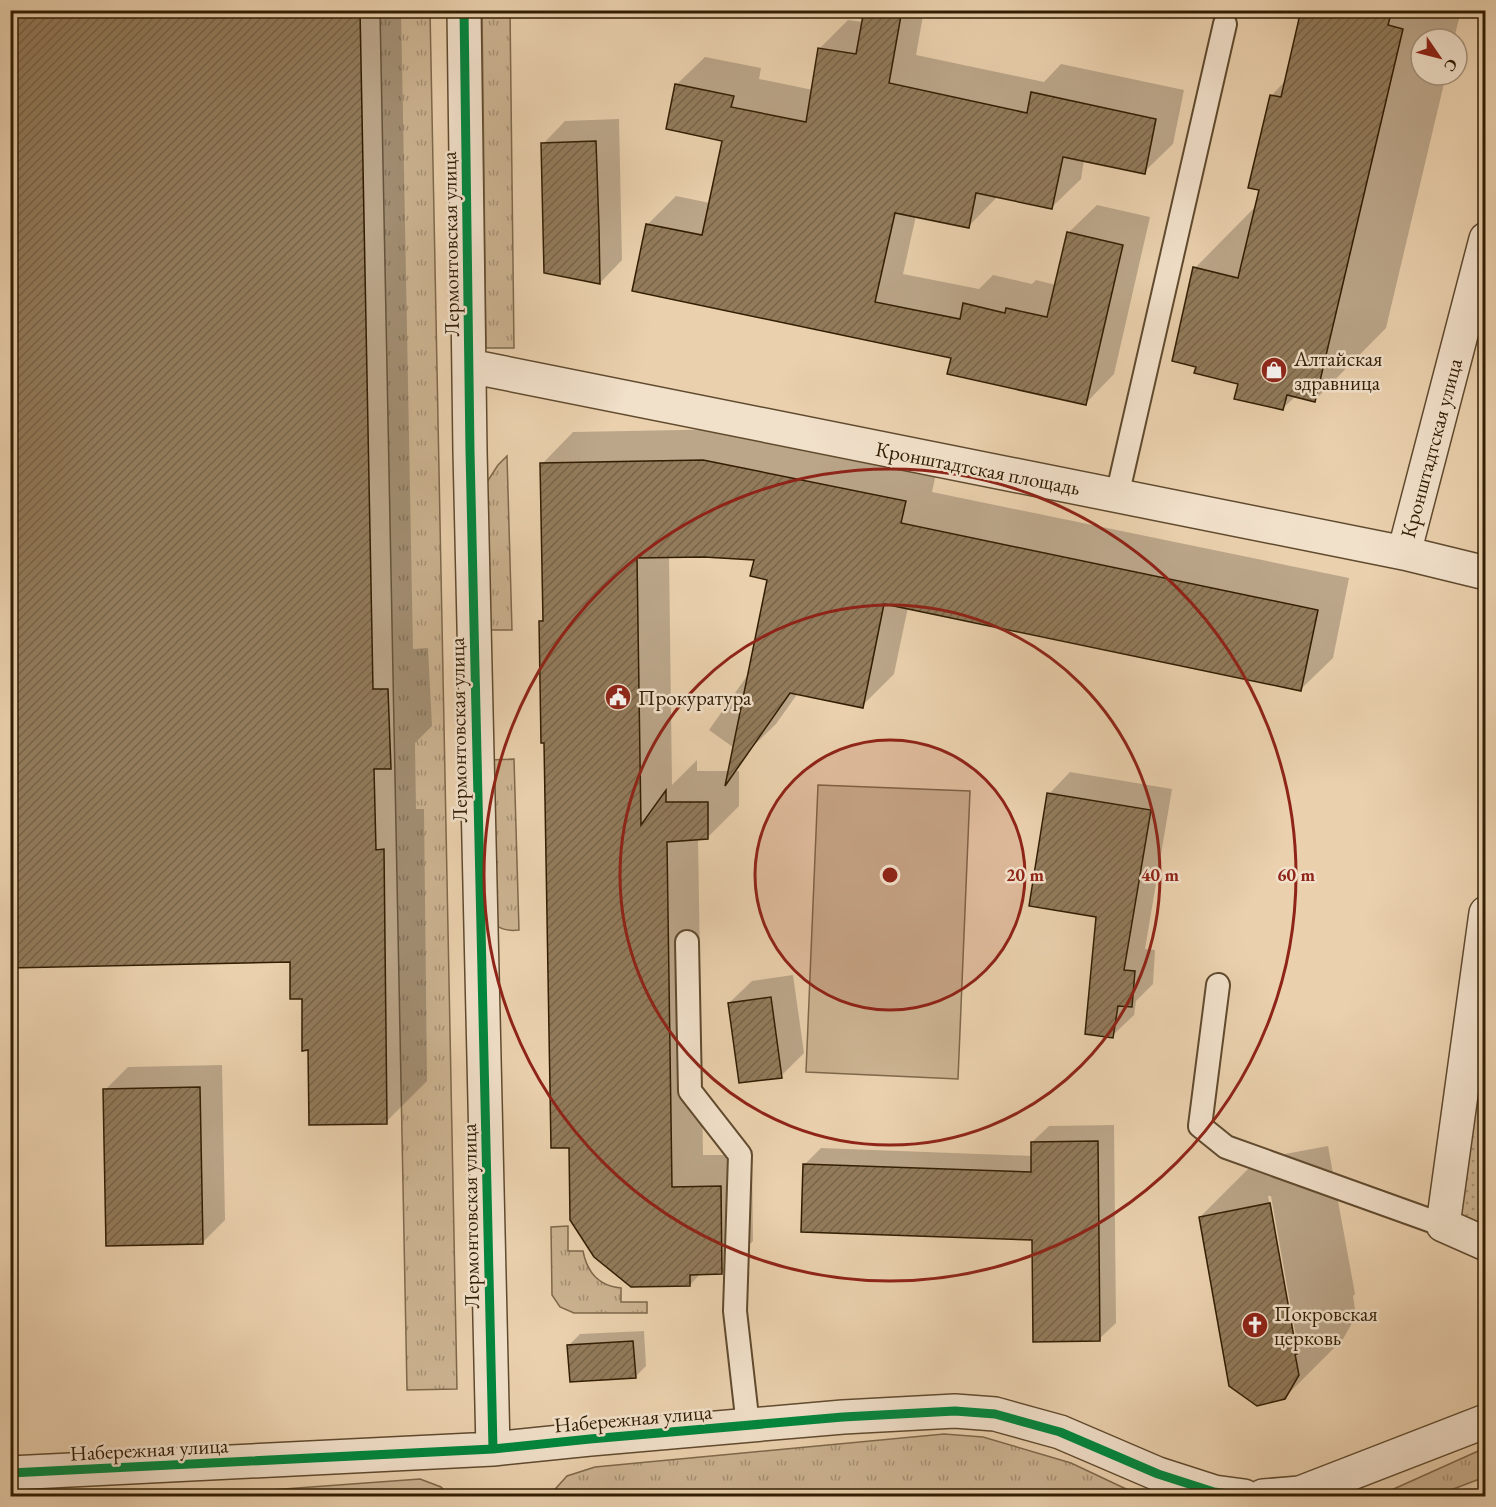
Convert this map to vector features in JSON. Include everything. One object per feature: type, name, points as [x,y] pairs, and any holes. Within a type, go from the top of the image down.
[{"type":"street","name":"Лермонтовская улица","points":[[464,10],[469,366],[493,1449]]},
{"type":"street","name":"Кронштадтская улица","points":[[1404,553],[1485,238]]},
{"type":"street","name":"Кронштадтская площадь","points":[[469,366],[1404,553],[1485,573]]},
{"type":"street","points":[[1485,913],[1443,1225],[1485,1244]]},
{"type":"street","name":"Набережная улица","points":[[10,1473],[493,1449],[843,1417],[955,1411],[995,1414],[1060,1432],[1158,1473],[1203,1488],[1244,1497]]},
{"type":"street","points":[[1263,1497],[1300,1493],[1485,1421]]},
{"type":"lane","points":[[1117,496],[1225,24]]},
{"type":"lane","points":[[687,942],[690,1091],[740,1155],[735,1311],[748,1426]]},
{"type":"lane","points":[[1218,985],[1200,1126],[1226,1147],[1443,1225]]},
{"type":"green space","points":[[380,11],[430,11],[457,1389],[407,1390]]},
{"type":"green space","points":[[482,11],[510,11],[514,348],[486,348]]},
{"type":"green space","points":[[507,456],[512,630],[486,630],[485,485]]},
{"type":"green space","points":[[514,759],[519,930],[504,929],[496,925],[489,760]]},
{"type":"green space","points":[[818,785],[970,791],[958,1079],[806,1072]]},
{"type":"green space","points":[[1485,1040],[1485,1227],[1461,1216]]},
{"type":"green space","points":[[568,1226],[568,1251],[583,1251],[595,1277],[613,1287],[621,1288],[621,1302],[647,1302],[647,1313],[574,1313],[560,1307],[552,1295],[551,1227]]},
{"type":"green space","points":[[944,1434],[983,1437],[1071,1463],[1141,1496],[549,1496],[567,1476],[595,1467]]},
{"type":"green space","points":[[1485,1448],[1485,1477],[1435,1496],[1378,1496]]},
{"type":"green space","points":[[420,1479],[441,1487],[449,1496],[122,1496],[270,1490]]},
{"type":"building","points":[[10,10],[360,10],[373,689],[388,689],[391,769],[374,769],[376,850],[384,849],[387,1124],[309,1125],[308,1050],[302,1051],[302,999],[290,999],[290,962],[10,968]]},
{"type":"building","points":[[864,10],[902,10],[889,83],[1027,113],[1031,92],[1156,119],[1145,174],[1063,157],[1052,209],[976,193],[969,228],[895,213],[875,302],[960,319],[963,303],[1005,313],[1006,308],[1047,317],[1067,232],[1123,245],[1086,405],[947,374],[951,358],[632,291],[646,224],[702,235],[722,141],[666,129],[675,84],[734,96],[731,107],[806,122],[818,48],[856,54]]},
{"type":"building","points":[[1301,10],[1392,10],[1388,25],[1403,29],[1315,402],[1287,395],[1283,410],[1234,399],[1238,384],[1194,373],[1196,367],[1172,361],[1193,267],[1238,278],[1259,190],[1248,188],[1270,95],[1281,97]]},
{"type":"building","points":[[596,141],[600,284],[544,273],[541,143]]},
{"type":"building","points":[[703,460],[906,501],[901,523],[1318,610],[1301,691],[884,604],[863,708],[790,693],[725,786],[767,580],[750,576],[754,560],[704,557],[637,558],[641,825],[666,790],[666,802],[708,802],[708,839],[667,842],[672,1187],[721,1186],[722,1274],[690,1275],[690,1286],[631,1287],[594,1257],[570,1220],[569,1148],[551,1148],[544,743],[541,743],[539,621],[543,621],[540,463]]},
{"type":"building","points":[[1047,793],[1151,810],[1124,970],[1135,971],[1132,1007],[1118,1006],[1113,1038],[1085,1034],[1096,917],[1029,906]]},
{"type":"building","points":[[771,997],[782,1078],[739,1083],[728,1003]]},
{"type":"building","points":[[200,1087],[203,1244],[106,1246],[103,1089]]},
{"type":"building","points":[[1098,1141],[1100,1341],[1033,1342],[1032,1240],[801,1232],[803,1164],[1031,1172],[1031,1142]]},
{"type":"building","name":"Покровская церковь","points":[[1270,1203],[1299,1375],[1285,1399],[1257,1406],[1229,1386],[1199,1217]]},
{"type":"building","points":[[633,1341],[636,1378],[570,1382],[567,1345]]},
{"type":"cycle path","points":[[464,10],[470,451],[493,1449]]},
{"type":"cycle path","points":[[10,1473],[493,1449],[843,1417],[955,1411],[995,1414],[1060,1432],[1158,1474],[1214,1492],[1244,1496]]},
{"type":"place","name":"Алтайская здравница","points":[[1274,370]]},
{"type":"place","name":"Прокуратура","points":[[618,697]]},
{"type":"place","name":"Покровская церковь","points":[[1255,1325]]}]
